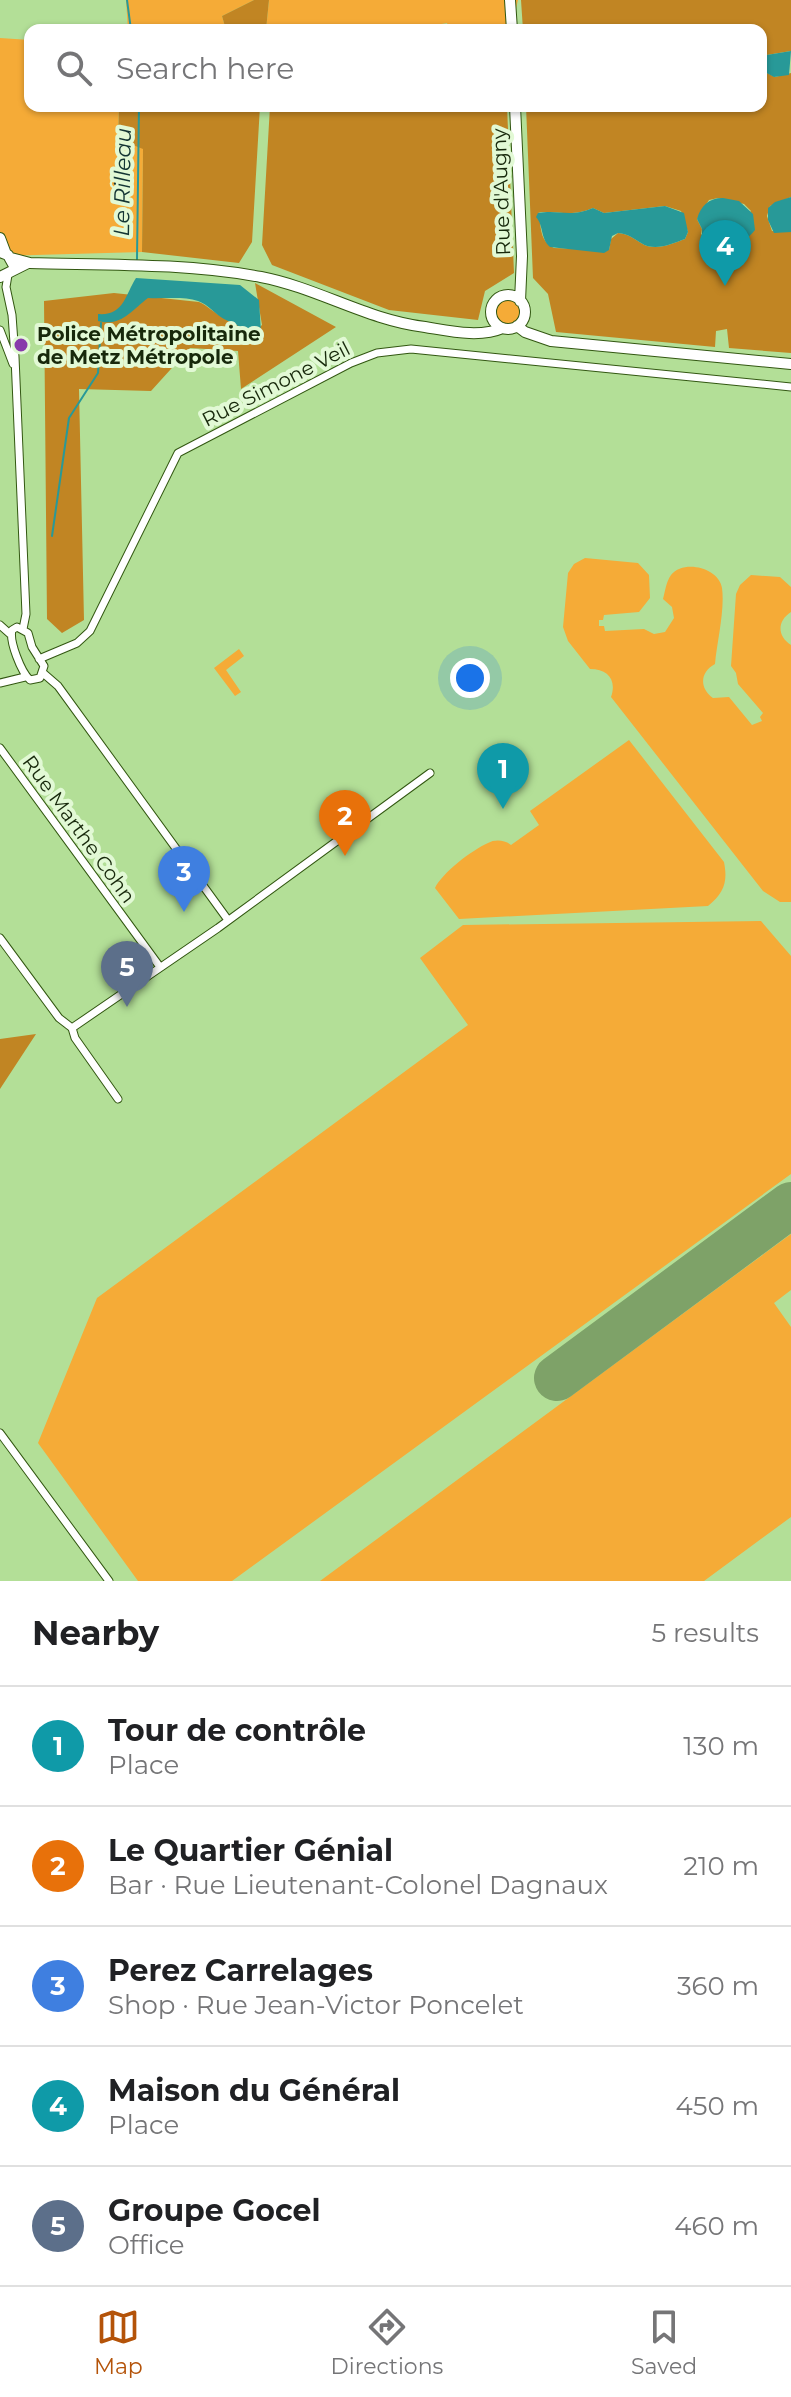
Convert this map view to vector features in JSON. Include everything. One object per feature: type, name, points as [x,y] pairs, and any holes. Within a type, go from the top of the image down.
[{"type":"main road","points":[[510,0],[512,24]]},
{"type":"main road","name":"Rue d'Augny","points":[[515,112],[522,256],[520,301]]},
{"type":"main road","points":[[0,238],[6,264],[193,269],[261,277],[388,320],[486,334],[520,321]]},
{"type":"main road","name":"Rue d'Augny","points":[[509,295],[521,277]]},
{"type":"main road","points":[[468,332],[477,329],[491,315],[494,302],[509,295],[520,301],[524,308],[520,321]]},
{"type":"main road","points":[[491,315],[503,328]]},
{"type":"main road","points":[[520,321],[539,338],[551,341],[791,364]]},
{"type":"street","points":[[6,264],[6,287],[13,328],[26,614],[23,629]]},
{"type":"street","points":[[13,328],[0,329],[13,364]]},
{"type":"street","name":"Rue Simone Veil","points":[[39,659],[77,643],[90,631],[178,453],[298,389],[377,353],[411,349],[791,387]]},
{"type":"street","points":[[0,625],[10,634]]},
{"type":"street","points":[[0,683],[25,677],[35,679],[43,673],[44,666],[28,633],[17,627],[10,634],[10,640],[25,677]]},
{"type":"street","points":[[43,673],[58,686],[228,920]]},
{"type":"street","name":"Rue Marthe Cohn","points":[[0,748],[160,967]]},
{"type":"street","points":[[72,1028],[228,920],[430,773]]},
{"type":"street","points":[[0,938],[59,1018],[72,1028],[75,1038],[118,1099]]},
{"type":"street","points":[[0,1433],[109,1581]]},
{"type":"shaded area","points":[[126,0],[254,0],[222,16],[224,24],[128,24]]},
{"type":"shaded area","points":[[254,0],[269,0],[267,24],[224,24],[222,16]]},
{"type":"shaded area","points":[[269,0],[518,0],[512,24],[267,24]]},
{"type":"shaded area","points":[[521,0],[791,0],[791,51],[767,55],[767,24],[523,24]]},
{"type":"shaded area","points":[[0,38],[24,40],[24,112],[119,112],[118,139],[143,148],[142,252],[0,256]]},
{"type":"shaded area","points":[[767,73],[775,77],[791,73],[791,197],[770,206],[767,216],[772,231],[791,232],[791,353],[729,348],[727,329],[716,331],[715,347],[556,332],[548,294],[533,278],[526,112],[767,112]],"holes":[[[718,198],[744,204],[751,211],[725,240],[717,238],[708,241],[701,234],[697,219],[709,200]],[[665,206],[681,211],[688,232],[685,239],[652,247],[618,233],[611,239],[609,250],[554,248],[543,238],[538,213],[573,213],[593,208],[604,213]]]},
{"type":"shaded area","points":[[119,112],[260,112],[252,242],[239,263],[142,252],[143,149],[118,139]]},
{"type":"shaded area","points":[[270,112],[507,112],[514,273],[485,291],[478,320],[389,310],[272,265],[262,245]]},
{"type":"shaded area","points":[[255,283],[336,327],[241,389],[238,351],[190,348],[151,391],[79,389],[84,620],[62,633],[47,619],[44,301],[114,293],[199,302],[250,335],[262,325]]},
{"type":"shaded area","points":[[508,300],[516,304],[520,312],[516,320],[508,324],[500,320],[496,312],[500,304]]},
{"type":"shaded area","points":[[585,558],[638,563],[649,575],[650,598],[639,612],[604,615],[603,620],[599,620],[599,626],[604,626],[605,631],[644,629],[654,634],[665,632],[674,618],[672,607],[663,599],[671,575],[684,567],[692,567],[715,575],[722,588],[722,616],[715,664],[706,671],[703,680],[705,690],[713,698],[729,697],[752,725],[762,721],[760,717],[763,713],[738,684],[731,666],[736,594],[740,585],[751,575],[780,577],[791,587],[791,612],[780,628],[791,645],[791,902],[780,902],[763,891],[611,697],[613,685],[610,677],[602,671],[590,669],[568,641],[563,627],[568,573],[574,564]]},
{"type":"shaded area","points":[[239,649],[244,656],[226,670],[241,692],[235,696],[214,668]]},
{"type":"shaded area","points":[[629,740],[724,862],[724,887],[713,901],[708,906],[459,919],[435,888],[444,876],[481,846],[497,841],[511,845],[539,825],[530,811]]},
{"type":"shaded area","points":[[761,921],[791,956],[791,1174],[232,1581],[138,1581],[38,1443],[97,1298],[468,1025],[420,958],[463,925]]},
{"type":"shaded area","points":[[36,1034],[0,1089],[0,1039]]},
{"type":"shaded area","points":[[791,1234],[791,1290],[774,1303],[791,1327],[791,1517],[704,1581],[320,1581]]},
{"type":"water","points":[[791,51],[789,75],[774,77],[767,73],[767,55]]},
{"type":"water","points":[[791,197],[791,232],[774,233],[768,220],[768,208]]},
{"type":"water","points":[[723,198],[739,201],[753,214],[755,230],[742,241],[705,241],[702,237],[697,219],[701,210],[709,201]]},
{"type":"water","points":[[665,206],[684,213],[688,232],[685,239],[652,247],[618,233],[612,236],[609,250],[604,253],[550,247],[536,217],[538,213],[545,212],[577,212],[593,208],[604,213]]},
{"type":"water","points":[[136,278],[240,285],[259,300],[261,332],[255,339],[202,303],[180,298],[148,298],[119,320],[98,321],[98,314],[107,314],[119,308]]},
{"type":"waterway","name":"Le Rilleau","points":[[127,0],[130,24]]},
{"type":"waterway","name":"Le Rilleau","points":[[137,259],[139,112]]},
{"type":"waterway","name":"Le Rilleau","points":[[52,536],[69,418],[98,373],[101,323]]},
{"type":"runway","points":[[557,1378],[791,1205]]},
{"type":"place","name":"Maison du Général","points":[[725,286]]},
{"type":"place","name":"Police Métropolitaine de Metz Métropole","points":[[21,345]]},
{"type":"place","name":"Tour de contrôle","points":[[503,809]]},
{"type":"place","name":"Le Quartier Génial","points":[[345,856]]},
{"type":"place","name":"Perez Carrelages","points":[[184,912]]},
{"type":"place","name":"Groupe Gocel","points":[[127,1007]]}]
